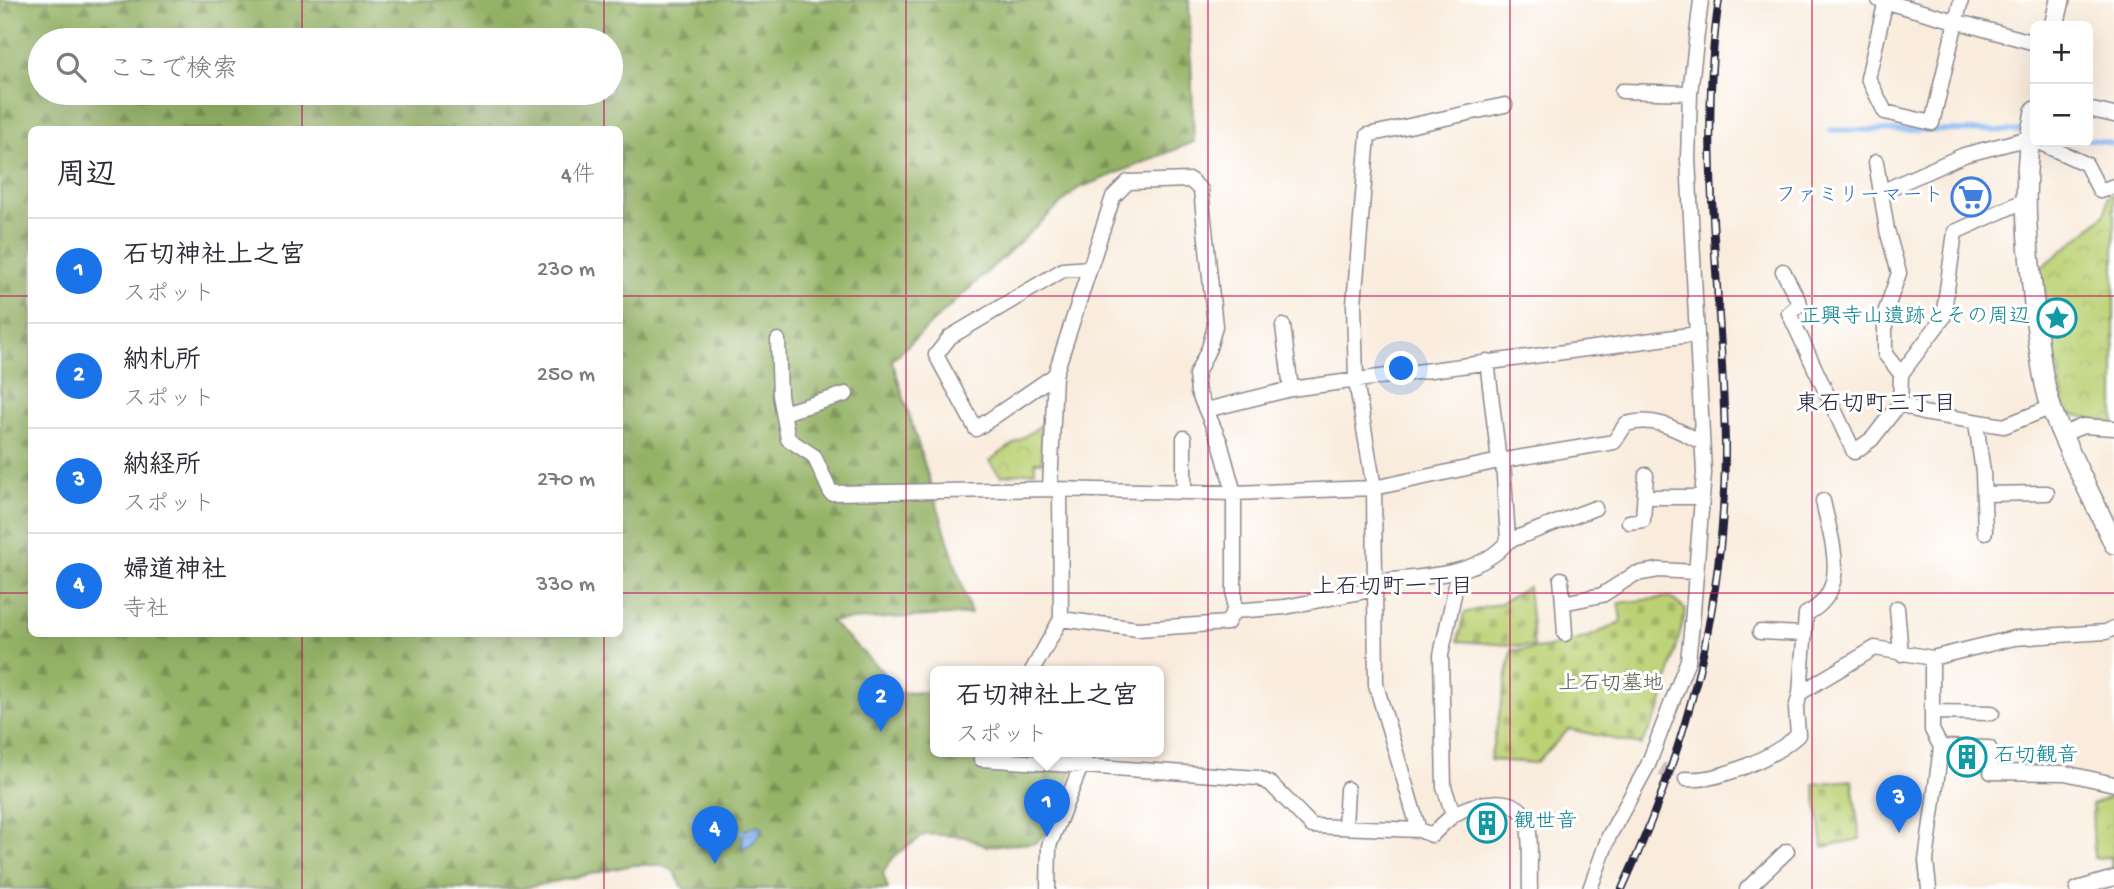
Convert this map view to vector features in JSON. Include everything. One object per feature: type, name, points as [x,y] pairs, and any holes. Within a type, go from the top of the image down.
[{"type":"street","points":[[1590,889],[1609,836],[1655,767],[1688,660],[1702,497],[1702,442],[1688,159],[1690,93],[1701,0]]},
{"type":"street","points":[[1961,0],[1957,22],[1932,123],[1885,112],[1868,78],[1883,1],[1957,22],[2030,42]]},
{"type":"street","points":[[2055,21],[2060,0]]},
{"type":"street","points":[[1622,92],[1690,93]]},
{"type":"street","points":[[1419,830],[1377,685],[1374,488],[1356,381],[1354,304],[1368,135],[1505,106]]},
{"type":"street","points":[[2093,110],[2114,115]]},
{"type":"street","points":[[1881,192],[1964,155],[2030,141]]},
{"type":"street","points":[[2033,147],[2026,200],[2028,251],[2041,364],[2052,407],[2114,544]]},
{"type":"street","points":[[2049,147],[2086,164],[2100,191],[2114,186]]},
{"type":"street","points":[[1783,271],[1800,304],[1789,313],[1854,452],[1872,439],[1900,403],[1900,374],[1885,354],[1885,313],[1899,273],[1887,230],[1877,162]]},
{"type":"street","points":[[1035,666],[1061,619],[1055,489],[1055,375],[1113,197],[1128,182],[1190,180],[1201,190],[1215,326],[1209,348],[1196,375],[1198,393],[1220,442],[1234,494],[1234,611],[1227,623],[1138,629],[1061,619]]},
{"type":"street","points":[[1900,374],[1943,318],[1955,232],[2026,200]]},
{"type":"street","points":[[1055,375],[976,429],[936,355],[950,337],[1063,270],[1090,268]]},
{"type":"street","points":[[1283,326],[1291,389]]},
{"type":"street","points":[[1206,410],[1291,389],[1697,334]]},
{"type":"street","points":[[778,340],[783,414],[788,439],[814,456],[831,493],[1055,489],[1234,494],[1374,488],[1501,461],[1614,442],[1626,424],[1644,419],[1670,425],[1702,442]]},
{"type":"street","points":[[1487,361],[1501,461],[1508,541]]},
{"type":"street","points":[[783,414],[846,394]]},
{"type":"street","points":[[1900,403],[1923,412],[2004,426],[2052,407]]},
{"type":"street","points":[[1976,423],[1984,494],[1985,533]]},
{"type":"street","points":[[2063,434],[2083,426],[2114,428]]},
{"type":"street","points":[[1184,438],[1184,492]]},
{"type":"street","points":[[1629,522],[1643,520],[1646,475]]},
{"type":"street","points":[[1984,494],[2047,493]]},
{"type":"street","points":[[1645,497],[1702,497]]},
{"type":"street","points":[[1686,779],[1696,780],[1734,770],[1784,748],[1798,735],[1796,709],[1800,692],[1806,614],[1820,607],[1834,586],[1835,558],[1823,501]]},
{"type":"street","points":[[1234,611],[1285,607],[1376,586],[1459,571],[1498,554],[1508,541],[1595,508]]},
{"type":"street","points":[[1563,603],[1602,595],[1636,574],[1659,570],[1695,572]]},
{"type":"street","points":[[1454,814],[1444,787],[1441,654],[1459,571]]},
{"type":"street","points":[[1561,579],[1565,634]]},
{"type":"street","points":[[1898,608],[1901,654]]},
{"type":"street","points":[[1800,692],[1875,648],[1932,658],[2014,638],[2106,632],[2114,628]]},
{"type":"street","points":[[1760,632],[1804,634]]},
{"type":"street","points":[[1929,889],[1926,861],[1941,747],[1932,730],[1932,658]]},
{"type":"street","points":[[1933,712],[1992,713]]},
{"type":"street","points":[[1941,747],[1989,747],[1991,772],[2065,773],[2114,784]]},
{"type":"street","points":[[981,759],[1085,758],[1258,778],[1271,784],[1311,826],[1419,830],[1432,835],[1454,814],[1479,804],[1506,804],[1517,807],[1527,819],[1530,889]]},
{"type":"street","points":[[1048,889],[1049,846],[1085,758]]},
{"type":"street","points":[[1345,827],[1348,789]]},
{"type":"street","points":[[1747,889],[1787,851]]},
{"type":"street","points":[[1596,869],[1600,889]]},
{"type":"street","points":[[2077,889],[2114,878]]},
{"type":"green space","points":[[0,0],[1189,0],[1194,142],[1077,189],[892,360],[971,614],[830,621],[883,672],[886,693],[930,692],[930,757],[1077,757],[1051,829],[1035,843],[985,846],[965,837],[926,834],[894,856],[883,873],[888,889],[684,889],[673,870],[660,865],[633,865],[520,889],[0,889]]},
{"type":"green space","points":[[2114,194],[2114,423],[2065,413],[2040,268],[2102,217],[2106,211],[2108,196]]},
{"type":"green space","points":[[1041,425],[1042,462],[1035,462],[1035,471],[1001,476],[989,461]]},
{"type":"green space","points":[[1528,587],[1534,647],[1458,641],[1464,613],[1501,603]]},
{"type":"green space","name":"上石切墓地","points":[[1670,597],[1686,610],[1661,708],[1641,745],[1569,729],[1536,763],[1490,760],[1512,650],[1554,646],[1582,639],[1621,622],[1619,603]]},
{"type":"green space","points":[[1852,780],[1860,839],[1823,847],[1814,784]]},
{"type":"green space","points":[[2114,795],[2112,873],[2111,857],[2094,858],[2092,805]]},
{"type":"water","points":[[758,825],[763,828],[752,844],[742,848],[743,831]]},
{"type":"waterway","points":[[1829,130],[2029,131]]},
{"type":"waterway","points":[[2093,140],[2114,144]]},
{"type":"waterway","points":[[693,817],[696,824],[742,832]]},
{"type":"tunnel","points":[[1661,769],[1686,779]]},
{"type":"railway","points":[[1622,889],[1666,781],[1684,727],[1699,672],[1719,561],[1725,444],[1710,111],[1719,0]]},
{"type":"place","name":"ファミリーマート","points":[[1971,197]]},
{"type":"place","name":"正興寺山遺跡とその周辺","points":[[2057,318]]},
{"type":"place","name":"納札所","points":[[881,732]]},
{"type":"place","name":"石切観音","points":[[1967,757]]},
{"type":"place","name":"観世音","points":[[1487,823]]},
{"type":"place","name":"納経所","points":[[1899,833]]},
{"type":"place","name":"石切神社上之宮","points":[[1047,837]]},
{"type":"place","name":"婦道神社","points":[[715,864]]},
{"type":"district","name":"東石切町三丁目","points":[[1876,405]]},
{"type":"district","name":"上石切町一丁目","points":[[1393,588]]}]
